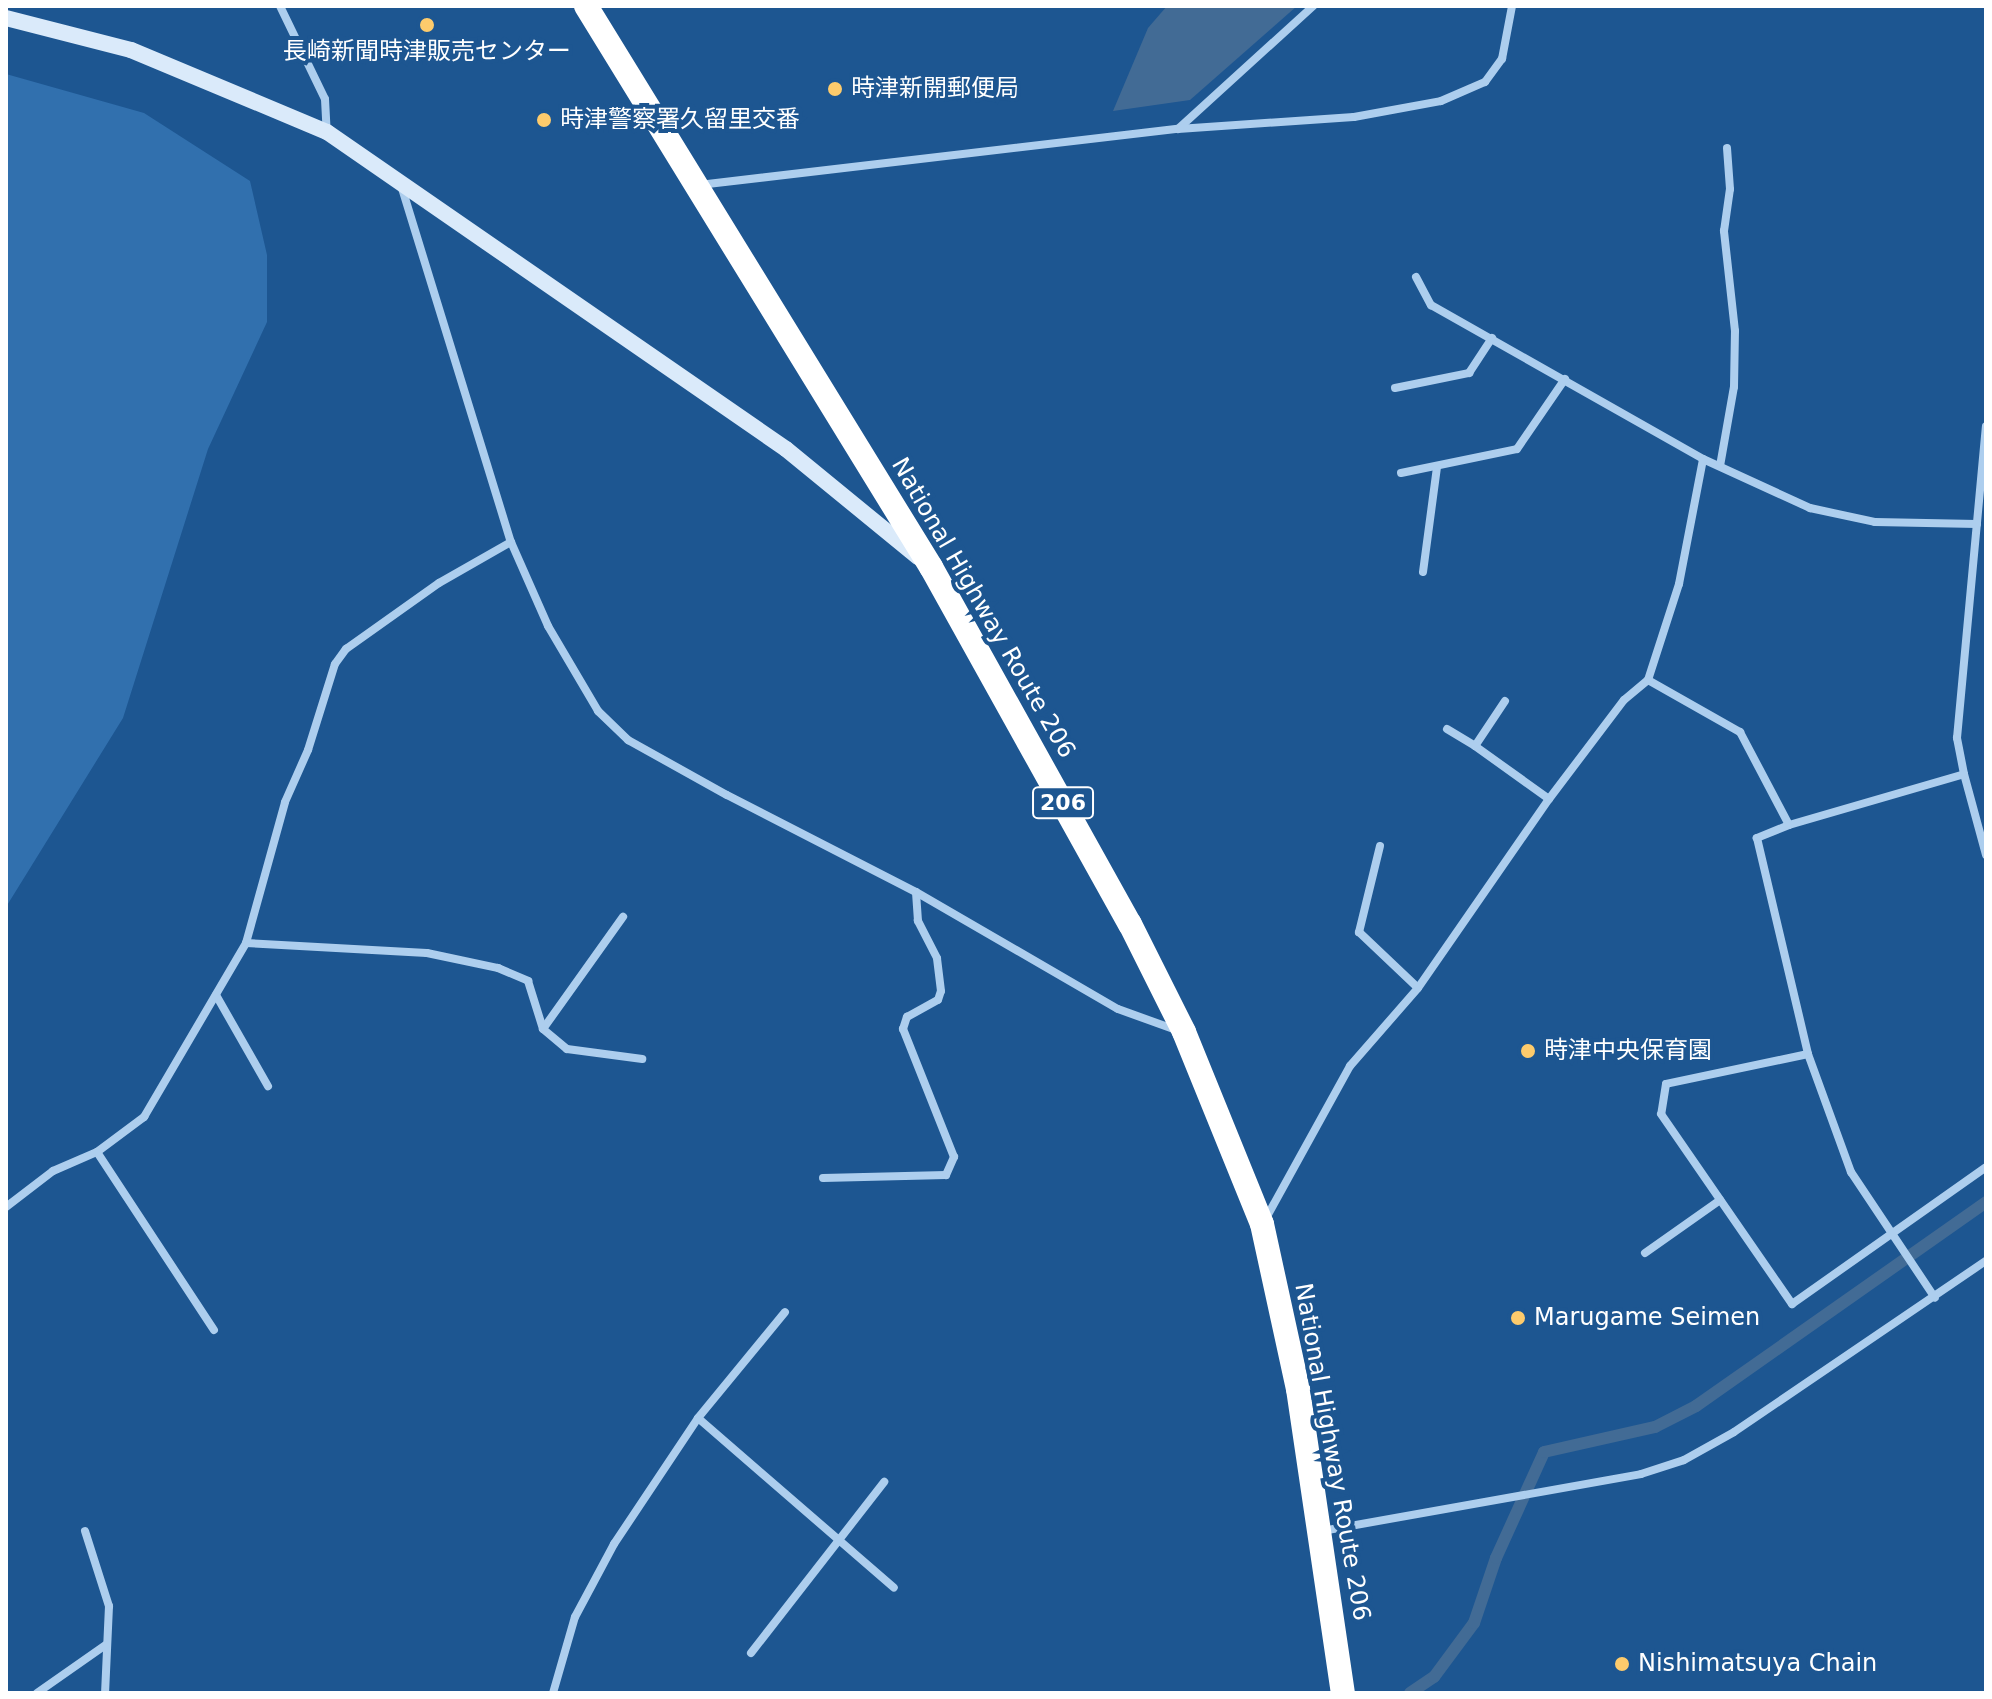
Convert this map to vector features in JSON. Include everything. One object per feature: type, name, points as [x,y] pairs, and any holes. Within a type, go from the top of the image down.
[{"type":"highway","name":"National Highway Route 206","points":[[586,6],[931,567],[1130,924],[1184,1032],[1262,1224],[1298,1389],[1342,1686]]},
{"type":"street","points":[[280,6],[325,99],[327,132]]},
{"type":"street","points":[[1178,129],[1313,6]]},
{"type":"street","points":[[695,186],[1178,129],[1354,117],[1467,93],[1485,82],[1502,59],[1512,6]]},
{"type":"street","points":[[6,18],[131,50],[327,132],[786,449],[931,567]]},
{"type":"street","points":[[1720,466],[1734,387],[1735,331],[1724,231],[1730,189],[1727,148]]},
{"type":"street","points":[[399,181],[511,542],[548,626],[598,711],[628,740],[916,892],[1118,1009],[1184,1032]]},
{"type":"street","points":[[1416,277],[1431,305],[1703,459],[1810,508],[1875,522],[1977,524]]},
{"type":"street","points":[[1395,388],[1469,373],[1492,338]]},
{"type":"street","points":[[1401,473],[1517,449],[1565,379]]},
{"type":"street","points":[[1986,426],[1957,738],[1986,855]]},
{"type":"street","points":[[1262,1224],[1350,1066],[1418,988],[1549,799],[1624,700],[1648,680],[1679,584],[1703,459]]},
{"type":"street","points":[[1423,572],[1437,467]]},
{"type":"street","points":[[6,1207],[53,1171],[97,1152],[144,1117],[246,943],[265,862],[335,664],[346,649],[439,583],[511,542]]},
{"type":"street","points":[[1648,680],[1740,732],[1789,825]]},
{"type":"street","points":[[1475,746],[1505,701]]},
{"type":"street","points":[[1447,729],[1549,799]]},
{"type":"street","points":[[1935,1298],[1851,1172],[1808,1054],[1757,838],[1789,825],[1964,774]]},
{"type":"street","points":[[1380,846],[1359,932],[1418,988]]},
{"type":"street","points":[[823,1178],[946,1175],[954,1157],[903,1029],[907,1017],[938,1000],[941,991],[937,958],[918,921],[916,892]]},
{"type":"street","points":[[543,1029],[623,917]]},
{"type":"street","points":[[246,943],[427,953],[498,968],[528,981],[543,1029],[567,1049],[642,1059]]},
{"type":"street","points":[[216,995],[268,1086]]},
{"type":"street","points":[[1808,1054],[1666,1084],[1661,1114],[1792,1304],[1986,1167]]},
{"type":"street","points":[[97,1152],[214,1330]]},
{"type":"street","points":[[1645,1253],[1720,1200]]},
{"type":"street","points":[[1318,1531],[1641,1474],[1684,1460],[1935,1298],[1986,1261]]},
{"type":"street","points":[[553,1693],[575,1617],[614,1544],[698,1418],[785,1312]]},
{"type":"street","points":[[698,1418],[894,1588]]},
{"type":"street","points":[[751,1653],[884,1482]]},
{"type":"street","points":[[85,1531],[105,1582],[105,1693]]},
{"type":"street","points":[[37,1693],[107,1644]]},
{"type":"shaded area","points":[[1167,6],[1297,6],[1190,100],[1113,111],[1148,28]]},
{"type":"shaded area","points":[[6,74],[144,113],[250,181],[267,255],[267,322],[208,449],[123,718],[6,907]]},
{"type":"waterway","points":[[1410,1693],[1434,1677],[1474,1623],[1496,1558],[1544,1452],[1655,1427],[1696,1406],[1986,1202]]},
{"type":"place","name":"長崎新聞時津販売センター","points":[[427,25]]},
{"type":"place","name":"時津新開郵便局","points":[[835,89]]},
{"type":"place","name":"時津警察署久留里交番","points":[[544,120]]},
{"type":"place","name":"時津中央保育園","points":[[1528,1051]]},
{"type":"place","name":"Marugame Seimen","points":[[1518,1318]]},
{"type":"place","name":"Nishimatsuya Chain","points":[[1622,1664]]}]
